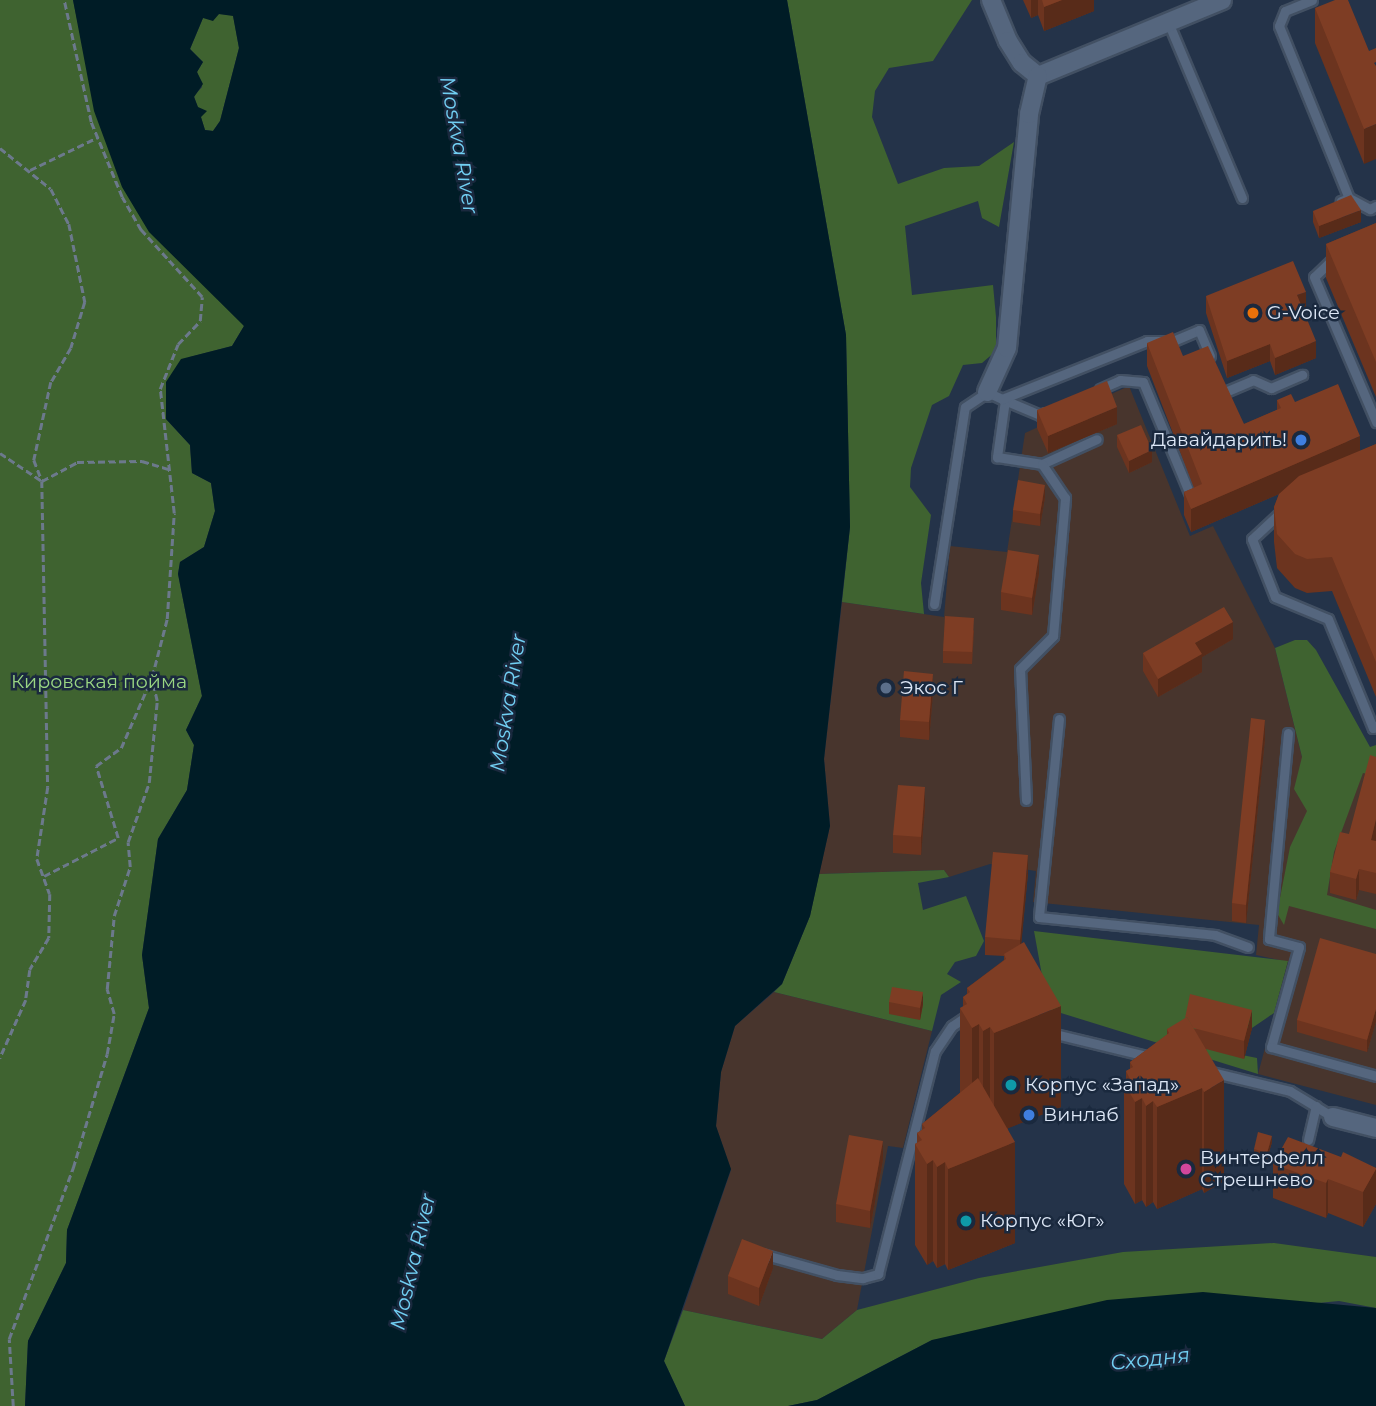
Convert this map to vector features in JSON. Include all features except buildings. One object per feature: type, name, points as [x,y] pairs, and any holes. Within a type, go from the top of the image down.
[{"type":"street","points":[[990,0],[1021,63],[1038,76]]},
{"type":"street","points":[[1038,76],[1222,0]]},
{"type":"street","points":[[998,397],[1007,348],[1029,114],[1038,76]]},
{"type":"street","points":[[1333,1117],[1376,1128]]},
{"type":"lane","points":[[1312,0],[1285,11],[1279,26],[1349,198],[1370,209],[1376,206]]},
{"type":"lane","points":[[1168,22],[1242,198]]},
{"type":"lane","points":[[1324,208],[1349,198]]},
{"type":"lane","points":[[1351,249],[1326,260],[1314,277],[1376,422]]},
{"type":"lane","points":[[934,604],[965,407],[1147,341],[1173,341],[1199,330],[1215,367]]},
{"type":"lane","points":[[1226,392],[1253,380],[1271,388],[1302,375]]},
{"type":"lane","points":[[1086,395],[1120,380],[1143,382],[1192,500]]},
{"type":"lane","points":[[1220,380],[1230,404]]},
{"type":"lane","points":[[998,397],[1040,415],[1052,410]]},
{"type":"lane","points":[[998,397],[997,457],[1042,464],[1097,439]]},
{"type":"lane","points":[[1026,800],[1020,669],[1053,636],[1065,498],[1042,464]]},
{"type":"lane","points":[[1288,505],[1252,539],[1275,597],[1328,619],[1373,728],[1376,726]]},
{"type":"lane","points":[[1059,719],[1039,917],[1215,935],[1248,947]]},
{"type":"lane","points":[[1288,733],[1269,939],[1299,947],[1271,1047],[1376,1076]]},
{"type":"lane","points":[[755,1251],[837,1276],[863,1278],[878,1274],[935,1051],[952,1026],[972,1013],[978,1001]]},
{"type":"lane","points":[[972,1013],[985,1017]]},
{"type":"lane","points":[[1036,1029],[1165,1061]]},
{"type":"lane","points":[[1204,1070],[1290,1091],[1333,1117]]},
{"type":"lane","points":[[1308,1140],[1316,1107]]},
{"type":"path","points":[[44,876],[118,838],[96,766],[121,748],[152,677],[167,619],[174,513],[160,389],[178,344],[200,321],[202,297],[141,230],[98,137],[64,0]]},
{"type":"path","points":[[30,170],[98,137]]},
{"type":"path","points":[[0,1058],[26,1000],[30,970],[49,938],[50,894],[37,859],[48,787],[42,481],[34,460],[51,382],[71,348],[85,302],[69,224],[51,189],[1,150]]},
{"type":"path","points":[[0,453],[42,481]]},
{"type":"path","points":[[42,481],[77,462],[142,461],[169,469]]},
{"type":"path","points":[[13,1406],[9,1339],[74,1168],[107,1054],[114,1014],[107,989],[114,916],[130,867],[128,842],[135,815],[149,783],[157,701],[152,677]]},
{"type":"shaded area","points":[[1129,386],[1190,536],[1213,526],[1275,648],[1302,757],[1376,776],[1376,1105],[1258,1074],[1288,962],[1256,955],[1259,925],[1033,902],[1036,871],[990,864],[949,877],[944,870],[819,874],[830,826],[824,759],[842,602],[944,617],[950,546],[1007,552],[1025,433]]},
{"type":"shaded area","points":[[774,992],[932,1031],[903,1148],[888,1146],[857,1310],[822,1339],[683,1310],[731,1170],[716,1126],[721,1072],[735,1026]]},
{"type":"green space","name":"Кировская пойма","points":[[0,0],[73,0],[90,81],[244,326],[232,346],[190,357],[166,419],[190,445],[192,473],[211,483],[215,511],[204,547],[180,562],[178,574],[202,696],[186,730],[194,745],[187,790],[158,839],[142,955],[149,1008],[67,1230],[66,1263],[28,1341],[25,1406],[0,1406]]},
{"type":"green space","points":[[787,0],[972,0],[933,61],[889,68],[875,91],[872,117],[898,184],[944,168],[979,166],[1014,142],[999,227],[982,218],[978,201],[905,226],[912,295],[993,285],[996,317],[996,351],[982,363],[963,365],[949,396],[932,405],[911,468],[910,487],[931,515],[921,583],[924,614],[842,602],[850,527],[846,335]]},
{"type":"green space","points":[[219,14],[233,15],[239,48],[220,121],[213,131],[205,130],[194,96],[202,87],[197,72],[203,62],[190,49],[203,18]]},
{"type":"green space","points":[[1295,640],[1307,640],[1316,650],[1370,747],[1376,745],[1376,776],[1363,773],[1334,852],[1327,895],[1376,910],[1376,929],[1289,906],[1284,925],[1277,913],[1290,847],[1307,811],[1294,789],[1302,757],[1275,648]]},
{"type":"green space","points":[[944,870],[949,877],[918,883],[923,910],[966,896],[984,941],[976,956],[955,962],[947,974],[961,982],[941,995],[932,1031],[774,992],[782,984],[810,916],[819,874]]},
{"type":"green space","points":[[1034,931],[1288,961],[1274,1013],[1252,1028],[1183,1043],[1257,1058],[1258,1074],[1048,1009]]},
{"type":"green space","points":[[1274,1243],[1376,1257],[1376,1308],[1339,1301],[932,1340],[817,1400],[788,1406],[685,1406],[664,1361],[683,1310],[822,1339],[857,1310],[979,1278],[1123,1252]]},
{"type":"water","name":"Moskva River","points":[[73,0],[787,0],[846,335],[850,527],[824,759],[830,826],[810,916],[782,984],[735,1026],[721,1072],[716,1126],[731,1169],[664,1361],[685,1406],[25,1406],[28,1341],[66,1263],[67,1230],[149,1008],[142,955],[158,839],[187,790],[194,745],[186,730],[202,696],[178,574],[180,562],[204,547],[215,511],[211,483],[192,473],[190,445],[166,419],[166,382],[181,359],[232,346],[244,326],[149,232],[122,187],[94,111]],"holes":[[[219,14],[233,16],[239,48],[220,121],[213,131],[205,130],[201,117],[207,111],[198,107],[194,97],[203,84],[197,72],[203,62],[190,49],[203,18],[213,21]]]},
{"type":"water","name":"Сходня","points":[[1203,1292],[1376,1308],[1376,1406],[788,1406],[817,1400],[932,1340],[1107,1300]]},
{"type":"place","name":"G-Voice","points":[[1253,313]]},
{"type":"place","name":"Давайдарить!","points":[[1301,440]]},
{"type":"place","name":"Экос Г","points":[[886,688]]},
{"type":"place","name":"Корпус «Запад»","points":[[1011,1085]]},
{"type":"place","name":"Винлаб","points":[[1029,1115]]},
{"type":"place","name":"Винтерфелл Стрешнево","points":[[1186,1169]]},
{"type":"place","name":"Корпус «Юг»","points":[[966,1221]]}]
